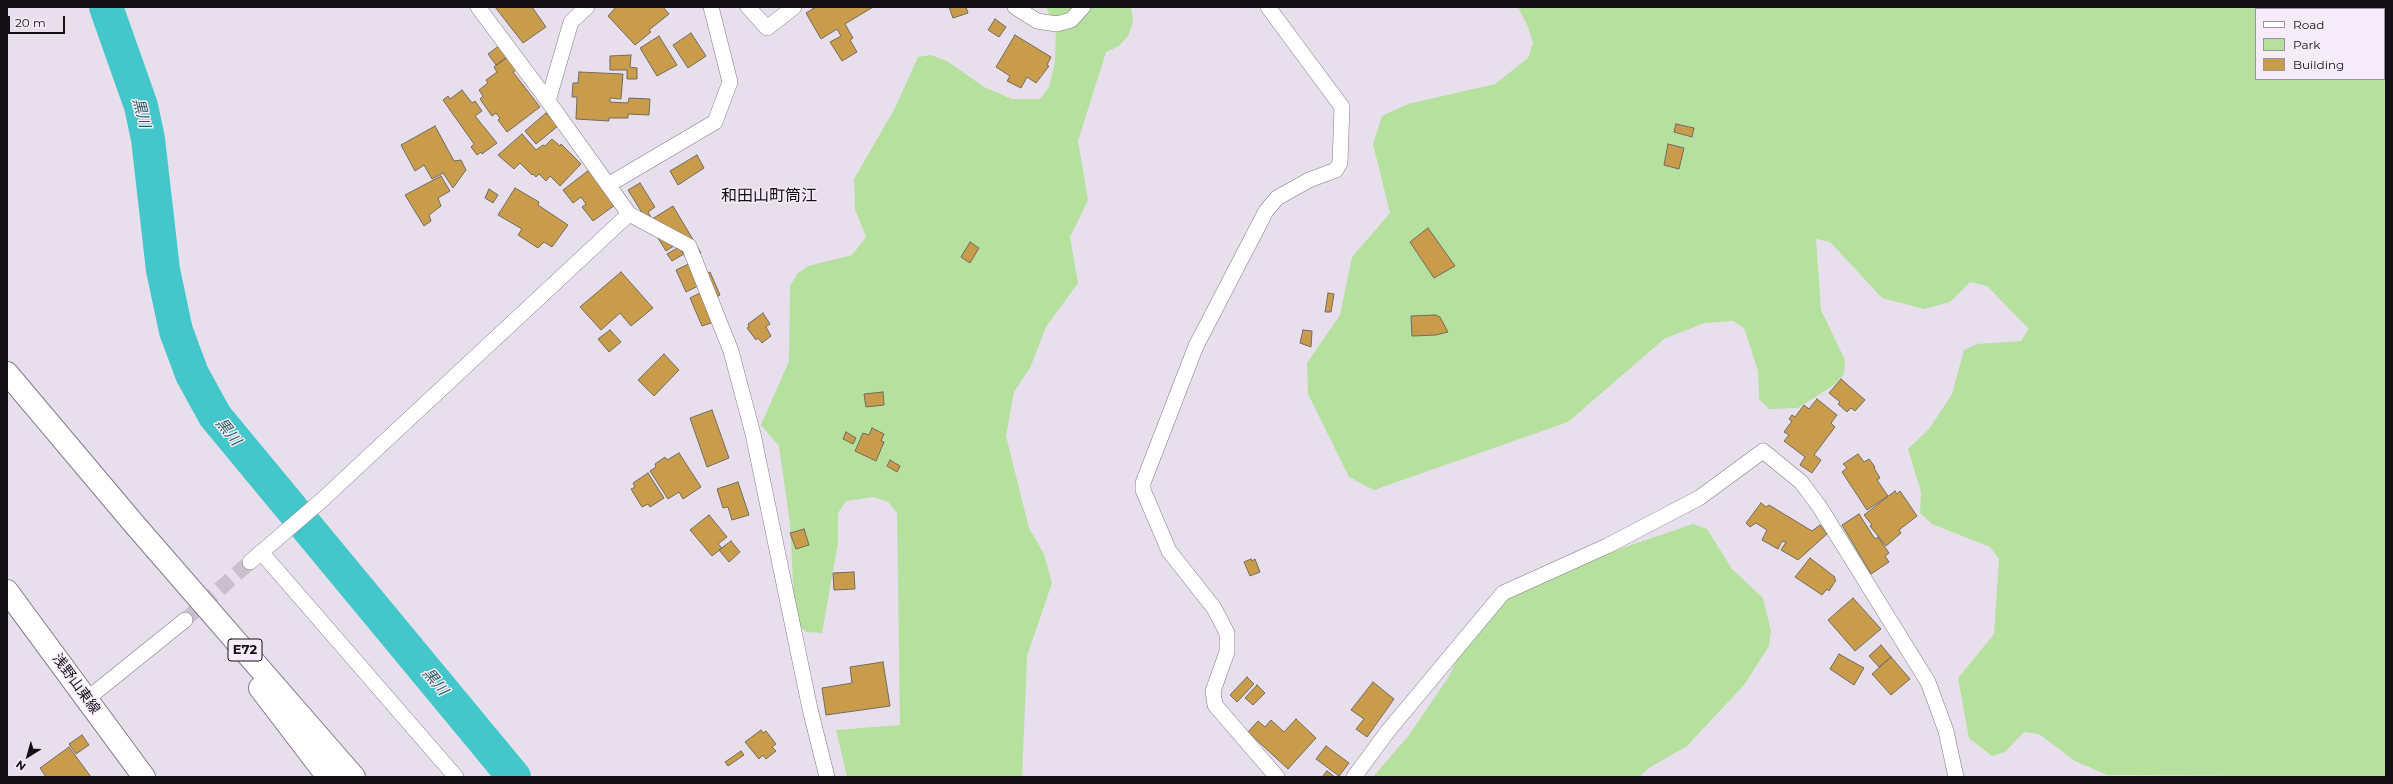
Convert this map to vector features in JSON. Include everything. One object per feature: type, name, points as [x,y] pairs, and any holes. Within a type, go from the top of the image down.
[{"type":"main road","name":"E72","points":[[7,373],[135,526],[354,777]]},
{"type":"main road","name":"E72","points":[[135,526],[328,777]]},
{"type":"main road","name":"浅野山東線","points":[[7,590],[144,777]]},
{"type":"street","points":[[478,7],[629,214],[688,246],[731,351],[753,434],[810,709],[827,777]]},
{"type":"street","points":[[548,101],[571,22],[587,7]]},
{"type":"street","points":[[608,186],[715,122],[730,82],[711,7]]},
{"type":"street","points":[[748,7],[768,28],[794,7]]},
{"type":"street","points":[[1015,7],[1038,21],[1056,24],[1071,20],[1083,7]]},
{"type":"street","points":[[1268,7],[1342,107],[1340,163],[1336,170],[1309,180],[1277,198],[1266,211],[1196,346],[1143,483],[1142,490],[1168,551],[1214,608],[1227,633],[1227,652],[1213,691],[1215,705],[1277,777]]},
{"type":"street","points":[[456,777],[255,557],[322,500],[629,214]]},
{"type":"street","points":[[1354,777],[1388,731],[1504,593],[1607,546],[1699,498],[1763,452],[1801,482],[1819,506],[1928,682],[1946,732],[1956,777]]},
{"type":"street","points":[[87,699],[184,620]]},
{"type":"green space","points":[[1046,7],[1131,7],[1133,22],[1128,36],[1119,46],[1106,52],[1078,141],[1088,200],[1070,237],[1078,283],[1046,327],[1030,368],[1014,392],[1006,436],[1029,528],[1044,554],[1052,583],[1027,656],[1022,777],[847,777],[836,730],[900,725],[897,513],[888,502],[874,497],[846,501],[838,513],[838,543],[822,633],[806,632],[795,621],[790,524],[779,446],[761,425],[789,361],[790,286],[797,274],[808,266],[852,255],[866,237],[855,209],[854,179],[895,108],[918,57],[931,55],[947,61],[984,87],[1012,99],[1040,99],[1049,87],[1055,61],[1056,28]]},
{"type":"green space","points":[[1518,7],[2386,7],[2386,777],[2107,775],[2075,761],[2039,734],[2024,732],[2005,752],[1992,756],[1969,738],[1958,678],[1994,634],[1999,559],[1990,547],[1932,524],[1920,513],[1921,492],[1908,449],[1929,429],[1952,394],[1964,350],[1977,344],[2021,341],[2029,329],[1987,286],[1970,282],[1950,302],[1924,309],[1882,298],[1830,242],[1816,239],[1821,310],[1845,360],[1844,374],[1834,385],[1798,408],[1769,409],[1759,399],[1758,371],[1744,328],[1733,321],[1704,323],[1664,339],[1568,422],[1374,490],[1349,477],[1308,394],[1307,363],[1340,315],[1352,257],[1390,213],[1373,144],[1382,116],[1408,104],[1495,84],[1528,58],[1533,43],[1528,27]]},
{"type":"green space","points":[[1693,524],[1707,529],[1732,569],[1763,598],[1771,631],[1769,646],[1744,685],[1687,746],[1649,768],[1639,777],[1373,777],[1409,735],[1448,678],[1473,626],[1490,604],[1578,563]]},
{"type":"building","points":[[495,7],[532,7],[546,27],[523,43]]},
{"type":"building","points":[[616,7],[663,7],[669,14],[649,30],[651,32],[635,45],[608,16]]},
{"type":"building","points":[[816,7],[873,7],[845,24],[853,38],[850,40],[857,52],[842,61],[830,42],[841,36],[837,29],[821,39],[806,13]]},
{"type":"building","points":[[949,7],[966,7],[968,13],[953,18]]},
{"type":"building","points":[[995,19],[1006,27],[999,37],[988,30]]},
{"type":"building","points":[[691,33],[706,56],[688,68],[673,45]]},
{"type":"building","points":[[1015,35],[1051,57],[1047,65],[1049,66],[1036,83],[1027,77],[1021,88],[1007,81],[1010,76],[996,67]]},
{"type":"building","points":[[659,36],[677,65],[657,76],[640,48]]},
{"type":"building","points":[[500,45],[508,56],[496,65],[488,54]]},
{"type":"building","points":[[631,55],[630,67],[637,68],[637,79],[627,79],[627,70],[610,70],[610,56]]},
{"type":"building","points":[[508,57],[517,69],[513,72],[540,107],[507,132],[498,120],[500,118],[496,113],[492,116],[480,99],[483,96],[479,90],[488,83],[486,80],[497,72],[494,67]]},
{"type":"building","points":[[579,72],[623,74],[621,99],[610,98],[610,102],[628,103],[629,98],[650,99],[649,115],[628,114],[628,118],[609,118],[609,121],[576,119],[577,97],[572,97],[573,83],[578,83]]},
{"type":"building","points":[[462,90],[472,103],[475,101],[482,111],[475,116],[497,143],[482,154],[481,152],[477,155],[471,147],[474,144],[443,100],[448,96],[450,99]]},
{"type":"building","points":[[546,113],[558,126],[536,144],[525,131]]},
{"type":"building","points":[[1676,124],[1694,128],[1692,137],[1674,132]]},
{"type":"building","points":[[435,126],[454,161],[461,160],[466,170],[453,188],[443,173],[432,179],[424,165],[415,171],[401,145]]},
{"type":"building","points":[[522,134],[536,150],[543,145],[545,146],[552,139],[560,146],[561,144],[581,164],[560,186],[550,176],[546,181],[539,174],[536,177],[533,174],[532,175],[520,163],[514,169],[498,155]]},
{"type":"building","points":[[1668,144],[1684,148],[1679,169],[1664,165]]},
{"type":"building","points":[[697,155],[704,168],[678,185],[670,171]]},
{"type":"building","points":[[589,170],[615,205],[593,221],[582,207],[586,204],[581,197],[573,203],[563,190]]},
{"type":"building","points":[[441,176],[450,191],[438,198],[441,206],[429,215],[431,221],[424,226],[405,195]]},
{"type":"building","points":[[640,183],[655,207],[648,212],[652,219],[673,206],[701,253],[688,261],[677,244],[666,251],[628,190]]},
{"type":"building","points":[[515,188],[539,202],[538,205],[568,225],[552,247],[544,242],[538,248],[518,235],[522,229],[498,215]]},
{"type":"building","points":[[489,189],[498,195],[493,203],[485,198]]},
{"type":"building","points":[[1428,228],[1455,266],[1434,278],[1410,242]]},
{"type":"building","points":[[970,242],[979,248],[970,263],[961,257]]},
{"type":"building","points":[[679,247],[684,254],[672,261],[667,254]]},
{"type":"building","points":[[693,262],[707,273],[710,272],[720,295],[714,298],[717,321],[702,326],[690,298],[704,291],[702,284],[686,292],[676,270]]},
{"type":"building","points":[[621,272],[653,308],[631,326],[620,313],[601,330],[580,307]]},
{"type":"building","points":[[1328,293],[1334,294],[1331,312],[1325,312]]},
{"type":"building","points":[[763,313],[770,324],[766,327],[771,336],[762,343],[758,338],[756,340],[747,328],[749,327],[748,324]]},
{"type":"building","points":[[1435,315],[1440,317],[1448,332],[1436,335],[1412,336],[1411,316]]},
{"type":"building","points":[[610,330],[621,342],[609,352],[598,339]]},
{"type":"building","points":[[1303,330],[1312,331],[1311,347],[1300,343]]},
{"type":"building","points":[[664,354],[679,370],[654,396],[638,380]]},
{"type":"building","points":[[1841,379],[1865,400],[1855,411],[1851,408],[1847,412],[1838,404],[1840,402],[1829,393]]},
{"type":"building","points":[[883,392],[884,405],[866,407],[864,394]]},
{"type":"building","points":[[1817,399],[1837,415],[1831,423],[1835,427],[1814,455],[1821,460],[1812,473],[1800,465],[1805,457],[1784,441],[1789,435],[1784,432],[1792,421],[1789,419],[1792,415],[1795,417],[1804,405],[1809,409]]},
{"type":"building","points":[[712,410],[729,458],[707,467],[690,418]]},
{"type":"building","points":[[872,428],[884,434],[881,441],[884,442],[876,461],[855,451],[863,433],[869,435]]},
{"type":"building","points":[[846,432],[856,438],[853,444],[843,439]]},
{"type":"building","points":[[679,453],[701,487],[683,499],[679,492],[668,499],[650,471],[656,467],[655,464],[665,457],[667,460]]},
{"type":"building","points":[[1858,454],[1864,462],[1869,459],[1875,467],[1874,468],[1880,478],[1877,480],[1888,496],[1867,510],[1842,472],[1847,468],[1843,464]]},
{"type":"building","points":[[890,460],[900,466],[897,472],[887,466]]},
{"type":"building","points":[[648,473],[664,498],[650,507],[648,504],[642,507],[631,489],[635,487],[633,483]]},
{"type":"building","points":[[738,482],[749,515],[732,520],[728,507],[723,508],[717,489]]},
{"type":"building","points":[[1895,491],[1897,494],[1900,491],[1917,516],[1899,530],[1901,533],[1886,546],[1870,526],[1872,525],[1864,515]]},
{"type":"building","points":[[1761,503],[1766,507],[1769,505],[1812,531],[1820,525],[1827,534],[1798,560],[1781,550],[1786,542],[1782,541],[1778,549],[1762,540],[1767,530],[1756,523],[1750,527],[1746,523]]},
{"type":"building","points":[[1859,514],[1875,539],[1878,537],[1889,553],[1885,556],[1889,562],[1871,574],[1842,525]]},
{"type":"building","points":[[709,515],[727,537],[718,544],[722,548],[712,556],[690,530]]},
{"type":"building","points":[[804,529],[809,545],[796,549],[790,533]]},
{"type":"building","points":[[731,541],[740,552],[729,562],[719,550]]},
{"type":"building","points":[[1810,558],[1835,577],[1834,579],[1836,580],[1829,591],[1827,589],[1822,595],[1795,577]]},
{"type":"building","points":[[1251,559],[1252,561],[1255,559],[1260,572],[1250,576],[1244,562]]},
{"type":"building","points":[[854,572],[855,589],[834,590],[833,573]]},
{"type":"building","points":[[1853,598],[1881,629],[1855,651],[1828,620]]},
{"type":"building","points":[[1881,645],[1891,657],[1879,667],[1869,656]]},
{"type":"building","points":[[1839,654],[1864,668],[1854,685],[1830,669]]},
{"type":"building","points":[[1891,657],[1910,679],[1891,695],[1872,674]]},
{"type":"building","points":[[883,662],[890,706],[826,715],[822,688],[852,683],[850,667]]},
{"type":"building","points":[[1247,677],[1254,684],[1237,702],[1230,695]]},
{"type":"building","points":[[1373,682],[1394,699],[1367,737],[1356,729],[1364,719],[1351,710]]},
{"type":"building","points":[[1257,685],[1265,693],[1253,705],[1245,698]]},
{"type":"building","points":[[1296,719],[1316,738],[1288,769],[1248,732],[1258,721],[1265,727],[1271,720],[1284,732]]},
{"type":"building","points":[[761,730],[763,733],[766,731],[776,744],[772,747],[776,751],[766,759],[763,755],[759,759],[745,742]]},
{"type":"building","points":[[82,735],[89,745],[76,754],[69,744]]},
{"type":"building","points":[[1326,746],[1349,763],[1339,776],[1316,759]]},
{"type":"building","points":[[69,747],[91,777],[46,777],[40,768]]},
{"type":"building","points":[[741,751],[744,755],[728,766],[725,762]]},
{"type":"building","points":[[1327,771],[1335,777],[1322,777]]},
{"type":"waterway","name":"黒川","points":[[106,7],[141,106],[148,139],[163,270],[176,331],[192,374],[215,416],[514,777]]},
{"type":"tunnel","points":[[185,620],[250,562]]},
{"type":"district","name":"和田山町筒江","points":[[769,196]]}]
